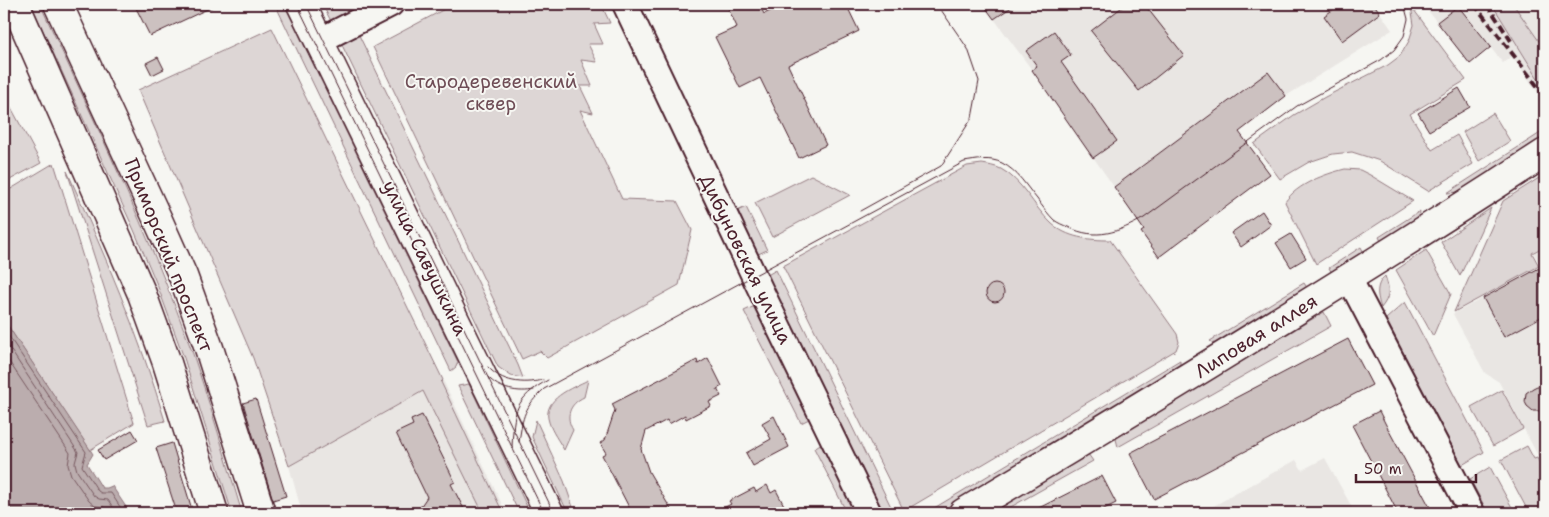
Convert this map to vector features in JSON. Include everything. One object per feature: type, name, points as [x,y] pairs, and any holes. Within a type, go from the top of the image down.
[{"type":"main road","points":[[14,4],[142,294],[170,372],[214,513]]},
{"type":"main road","name":"Приморский проспект","points":[[58,4],[183,276],[209,348],[260,513]]},
{"type":"main road","name":"улица Савушкина","points":[[301,4],[549,513]]},
{"type":"main road","name":"Липовая аллея","points":[[963,513],[1208,367],[1545,153]]},
{"type":"street","points":[[319,41],[391,4]]},
{"type":"street","name":"Дибуновская улица","points":[[625,4],[762,295],[869,513]]},
{"type":"street","points":[[1349,278],[1472,513]]},
{"type":"shaded area","points":[[983,4],[1374,4],[1392,30],[1286,96],[1131,211]]},
{"type":"shaded area","points":[[1423,4],[1545,4],[1545,38],[1540,41],[1545,50],[1545,103],[1512,56],[1503,63],[1490,47],[1469,64]]},
{"type":"shaded area","points":[[1545,247],[1545,469],[1499,382],[1485,373],[1453,314],[1541,267],[1534,253]]},
{"type":"shaded area","points":[[443,380],[506,513],[302,513],[289,466]]},
{"type":"shaded area","points":[[1325,458],[1355,513],[1201,513],[1296,460],[1302,470]]},
{"type":"green space","points":[[31,4],[40,4],[120,177],[158,265],[200,374],[242,513],[232,513],[184,358],[158,287]]},
{"type":"green space","points":[[275,4],[284,4],[458,362],[451,371]]},
{"type":"green space","points":[[322,4],[344,4],[349,15],[334,22],[331,21]]},
{"type":"green space","name":"Стародеревенский сквер","points":[[454,4],[601,4],[610,23],[594,24],[603,44],[588,44],[597,62],[581,60],[592,86],[580,86],[593,113],[580,110],[622,199],[677,201],[692,230],[679,285],[547,358],[540,351],[522,359],[373,47]]},
{"type":"green space","points":[[1492,4],[1513,4],[1539,41],[1545,38],[1545,87],[1539,80]]},
{"type":"green space","points":[[1411,6],[1466,80],[1410,114],[1432,150],[1457,135],[1473,164],[1428,191],[1380,161],[1352,152],[1333,154],[1309,162],[1280,179],[1254,144],[1294,115],[1388,65],[1400,56],[1409,41],[1414,25]]},
{"type":"green space","points":[[272,28],[443,380],[441,382],[503,513],[483,513],[423,391],[289,466],[253,358],[138,90]]},
{"type":"green space","points":[[357,31],[523,378],[511,376],[498,367],[341,43],[341,41]]},
{"type":"green space","points":[[7,100],[41,163],[8,181],[4,173],[4,102]]},
{"type":"green space","points":[[1493,113],[1510,141],[1479,161],[1463,132]]},
{"type":"green space","points":[[1545,130],[1545,137],[1459,192],[1447,193]]},
{"type":"green space","points":[[54,163],[134,423],[90,450],[4,320],[4,193]]},
{"type":"green space","points":[[982,164],[999,168],[1009,174],[1057,228],[1079,237],[1110,240],[1177,334],[1179,342],[1176,350],[904,511],[783,266],[967,166]]},
{"type":"green space","points":[[1345,169],[1360,170],[1413,201],[1316,264],[1285,202],[1304,185],[1320,177]]},
{"type":"green space","points":[[67,171],[120,294],[144,357],[165,421],[148,425]]},
{"type":"green space","points":[[811,175],[850,195],[772,237],[755,203]]},
{"type":"green space","points":[[1545,177],[1545,246],[1532,253],[1539,266],[1454,312],[1503,201],[1539,178]]},
{"type":"green space","points":[[746,207],[767,250],[754,256],[733,213]]},
{"type":"green space","points":[[1491,208],[1460,276],[1441,242]]},
{"type":"green space","points":[[1420,211],[1419,220],[1382,243],[1379,237]]},
{"type":"green space","points":[[1361,247],[1364,253],[1332,273],[1329,268]]},
{"type":"green space","points":[[1426,250],[1451,294],[1433,336],[1396,270]]},
{"type":"green space","points":[[776,270],[894,513],[877,513],[764,277]]},
{"type":"green space","points":[[1385,276],[1388,293],[1381,308],[1378,287]]},
{"type":"green space","points":[[1304,283],[1308,289],[1220,343],[1215,344],[1210,341]]},
{"type":"green space","points":[[1405,302],[1484,452],[1462,465],[1386,319]]},
{"type":"green space","points":[[757,305],[811,418],[801,423],[744,311]]},
{"type":"green space","points":[[1324,312],[1331,326],[1118,447],[1116,439],[1119,435]]},
{"type":"green space","points":[[1180,360],[1180,366],[1176,371],[939,513],[926,513]]},
{"type":"green space","points":[[588,380],[584,397],[575,403],[570,411],[569,420],[573,430],[564,450],[549,422],[549,407],[560,395]]},
{"type":"green space","points":[[469,384],[530,513],[519,513],[458,386]]},
{"type":"green space","points":[[1502,390],[1523,429],[1493,446],[1471,407]]},
{"type":"green space","points":[[536,420],[564,481],[575,513],[568,513],[532,437]]},
{"type":"green space","points":[[822,443],[856,513],[847,513],[814,448]]},
{"type":"green space","points":[[1527,446],[1534,459],[1537,458],[1545,472],[1545,513],[1529,513],[1501,460]]},
{"type":"green space","points":[[1088,454],[1093,461],[1000,513],[987,513]]},
{"type":"green space","points":[[1490,467],[1515,513],[1488,513],[1470,479]]},
{"type":"water","points":[[4,320],[93,454],[87,464],[102,488],[112,486],[130,513],[4,513]]},
{"type":"building","points":[[134,4],[218,4],[150,36]]},
{"type":"building","points":[[726,4],[759,4],[764,14],[785,4],[846,4],[859,31],[788,65],[826,145],[799,158],[760,78],[740,88],[715,37],[737,27]]},
{"type":"building","points":[[983,4],[1016,4],[994,19]]},
{"type":"building","points":[[1126,4],[1144,4],[1184,55],[1139,91],[1091,31]]},
{"type":"building","points":[[1341,4],[1374,4],[1380,13],[1342,41],[1324,16]]},
{"type":"building","points":[[1458,6],[1491,47],[1470,64],[1437,22]]},
{"type":"building","points":[[1054,31],[1071,55],[1061,62],[1117,141],[1093,158],[1032,70],[1037,66],[1026,51]]},
{"type":"building","points":[[158,57],[164,69],[152,75],[146,63]]},
{"type":"building","points":[[1268,72],[1286,96],[1239,132],[1270,174],[1159,257],[1141,232],[1144,230],[1114,187]]},
{"type":"building","points":[[1459,88],[1470,107],[1429,131],[1418,113]]},
{"type":"building","points":[[1262,211],[1271,225],[1241,247],[1231,233]]},
{"type":"building","points":[[1291,234],[1306,258],[1291,267],[1276,243]]},
{"type":"building","points":[[1545,265],[1545,315],[1504,337],[1483,298]]},
{"type":"building","points":[[995,284],[1001,287],[1004,293],[1001,299],[995,302],[989,299],[986,293],[989,287]]},
{"type":"building","points":[[1348,339],[1372,385],[1154,499],[1130,453]]},
{"type":"building","points":[[708,358],[722,386],[717,389],[721,396],[709,402],[711,406],[686,419],[685,415],[669,424],[667,420],[646,431],[641,449],[649,472],[673,513],[632,513],[602,455],[606,453],[600,443],[605,440],[615,410],[612,404],[697,360],[698,364]]},
{"type":"building","points":[[1537,386],[1545,388],[1545,411],[1533,411],[1525,402],[1526,393]]},
{"type":"building","points":[[256,399],[286,496],[273,500],[243,403]]},
{"type":"building","points":[[1379,411],[1433,513],[1398,513],[1352,425]]},
{"type":"building","points":[[422,415],[455,482],[451,484],[466,513],[416,513],[427,497],[396,433],[413,425],[411,420]]},
{"type":"building","points":[[774,416],[789,447],[753,466],[746,453],[771,439],[762,423]]},
{"type":"building","points":[[132,430],[138,440],[104,460],[98,450]]},
{"type":"building","points":[[172,443],[193,513],[177,513],[156,448]]},
{"type":"building","points":[[1102,476],[1116,503],[1096,513],[1029,513]]},
{"type":"building","points":[[767,485],[771,493],[776,490],[788,513],[714,513],[731,504],[729,501],[754,488],[756,492]]},
{"type":"tram line","points":[[297,4],[544,513]]},
{"type":"tram line","points":[[306,4],[554,513]]},
{"type":"tram line","points":[[860,211],[941,166],[972,118],[979,81],[968,49],[937,4]]},
{"type":"tram line","points":[[519,442],[528,407],[544,389],[964,162],[988,160],[997,161],[1008,166],[1054,220],[1078,231],[1098,234],[1107,233],[1135,223],[1297,106],[1381,60],[1394,50],[1404,36],[1408,19],[1404,4]]},
{"type":"tram line","points":[[488,367],[499,376],[513,381],[543,380]]},
{"type":"tram line","points":[[488,377],[503,388],[522,391],[534,390]]},
{"type":"tram line","points":[[512,447],[515,415],[518,407],[528,393],[548,380]]},
{"type":"railway","points":[[1474,4],[1545,96]]},
{"type":"railway","points":[[1487,4],[1511,41]]}]
